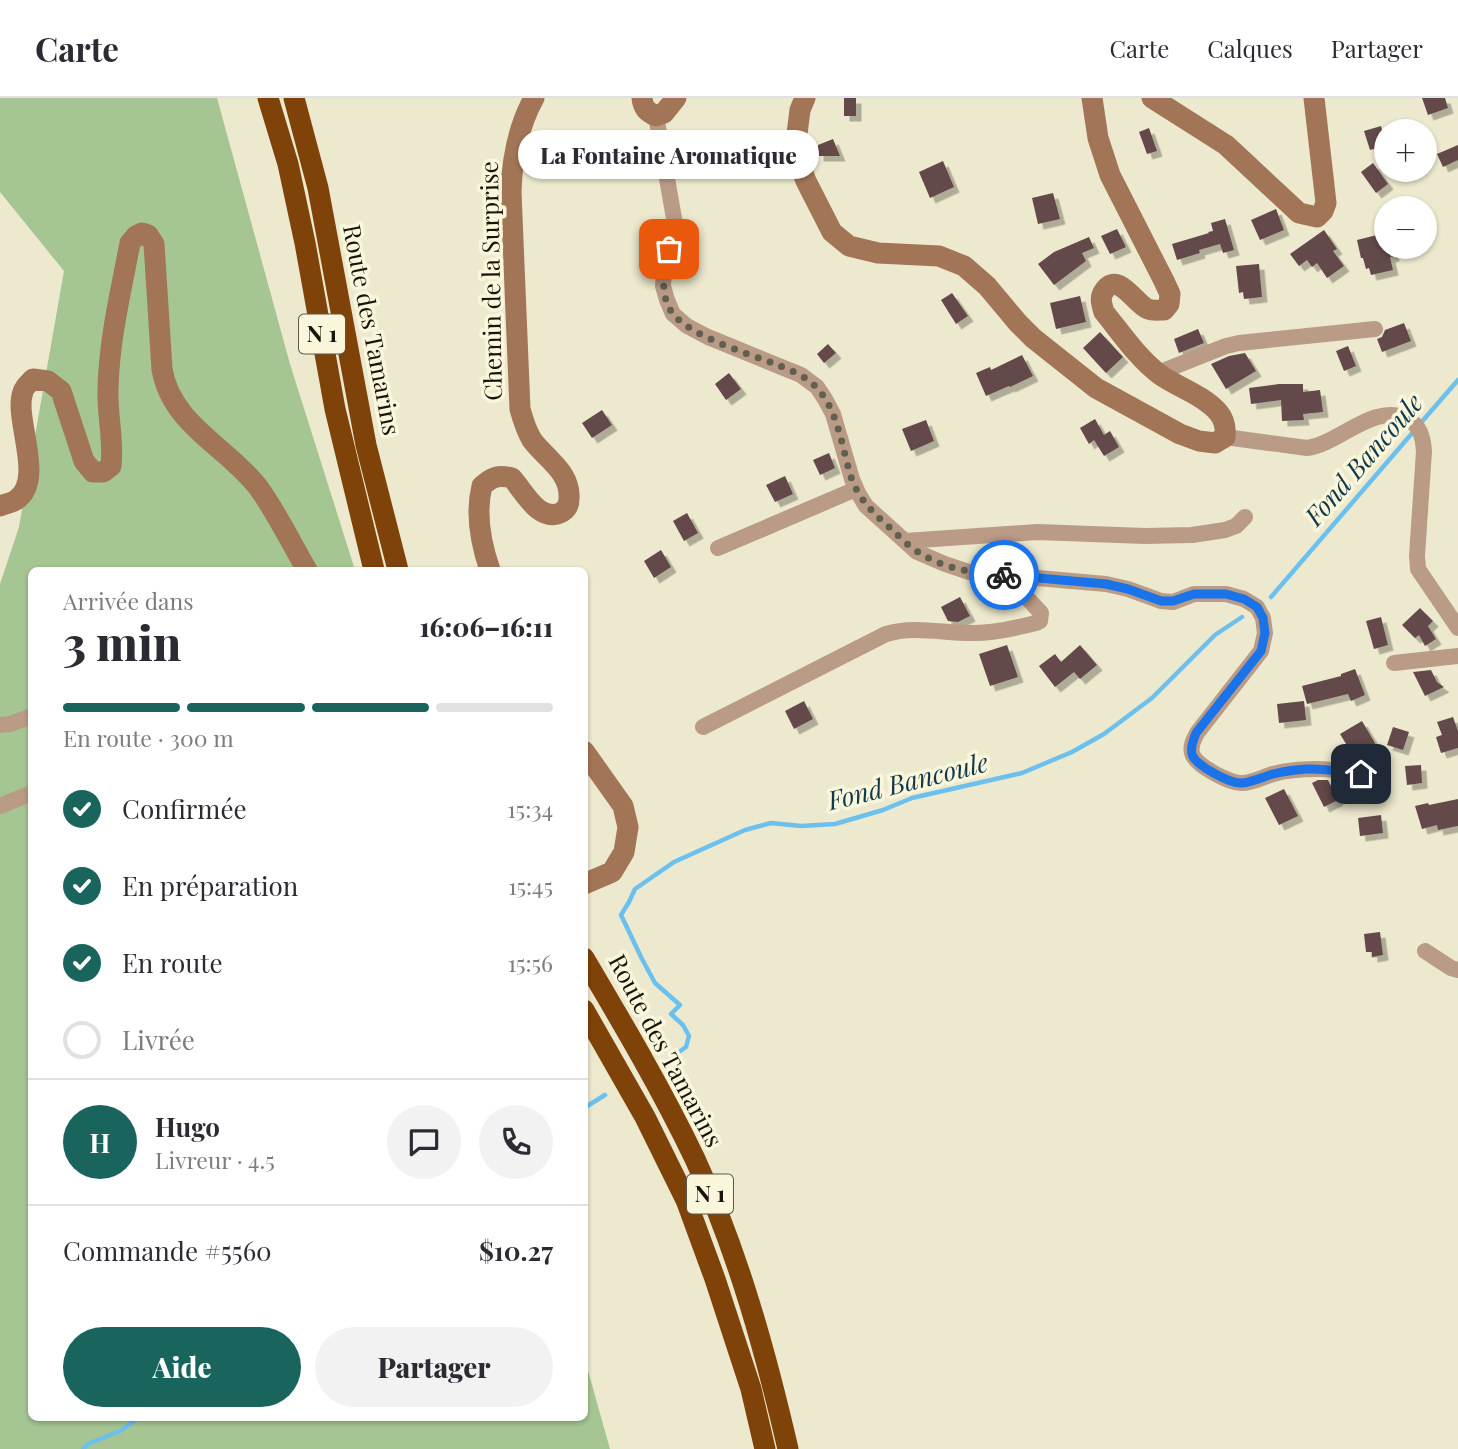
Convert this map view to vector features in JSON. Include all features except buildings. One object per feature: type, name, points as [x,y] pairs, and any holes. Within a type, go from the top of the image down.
[{"type":"highway","name":"Route des Tamarins","points":[[268,98],[291,177],[306,243],[335,409],[373,567]]},
{"type":"highway","name":"Route des Tamarins","points":[[294,98],[318,188],[366,446],[397,567]]},
{"type":"highway","name":"Route des Tamarins","points":[[588,965],[664,1096],[696,1161],[748,1296],[788,1449]]},
{"type":"highway","name":"Route des Tamarins","points":[[588,1017],[645,1117],[686,1200],[751,1389],[765,1449]]},
{"type":"main road","name":"Chemin de la Surprise","points":[[489,567],[479,511],[482,485],[500,475],[512,478],[541,513],[559,514],[566,510],[569,503],[565,477],[533,442],[524,426],[520,409],[512,165],[517,137],[534,98]]},
{"type":"main road","points":[[642,98],[648,112],[656,116],[664,113],[676,98]]},
{"type":"main road","points":[[805,98],[800,110],[797,158],[831,232],[849,246],[878,253],[939,256],[964,266],[987,286],[1033,338],[1096,388],[1180,434],[1214,443],[1225,438],[1226,426],[1220,414],[1209,404],[1158,373],[1138,355],[1104,312],[1101,304],[1101,295],[1106,287],[1113,284],[1128,291],[1146,309],[1155,311],[1164,310],[1169,304],[1170,294],[1110,175],[1098,138],[1091,98]]},
{"type":"main road","points":[[1152,98],[1226,145],[1299,213],[1317,217],[1326,203],[1314,98]]},
{"type":"main road","points":[[0,506],[16,500],[27,483],[28,449],[20,405],[23,389],[33,379],[48,380],[61,391],[84,461],[93,472],[103,472],[111,466],[108,390],[110,355],[130,243],[142,233],[148,235],[154,244],[162,369],[164,384],[170,397],[179,411],[257,486],[305,567]]},
{"type":"main road","points":[[588,757],[623,806],[628,827],[624,852],[612,872],[588,883]]},
{"type":"street","points":[[656,116],[675,225],[664,270],[663,286],[673,314],[687,326],[708,337],[802,375],[817,387],[833,414],[856,489],[866,506],[917,552],[969,572],[1106,584],[1161,601],[1173,601],[1194,594],[1226,594],[1244,599],[1257,607],[1263,618],[1265,633],[1261,651],[1196,733],[1191,752],[1194,760],[1237,783],[1276,773],[1319,769],[1382,776]]},
{"type":"street","points":[[1158,373],[1239,343],[1375,330]]},
{"type":"street","points":[[1225,438],[1307,448],[1319,447],[1375,417],[1400,415],[1410,420],[1419,428],[1424,450],[1416,556],[1419,569],[1458,628]]},
{"type":"street","points":[[718,548],[856,489]]},
{"type":"street","points":[[905,541],[1037,532],[1192,535],[1237,526],[1245,517]]},
{"type":"street","points":[[703,727],[898,630],[975,633],[1036,624],[1040,621],[1041,613],[1007,576]]},
{"type":"street","points":[[1394,663],[1458,656]]},
{"type":"street","points":[[0,725],[28,717]]},
{"type":"street","points":[[0,806],[28,795]]},
{"type":"street","points":[[1425,951],[1458,970]]},
{"type":"green space","points":[[0,98],[217,98],[290,364],[354,567],[28,567],[28,1421],[588,1421],[588,1371],[610,1449],[0,1449],[0,584],[19,527],[64,271],[0,192]]},
{"type":"waterway","name":"Fond Bancoule","points":[[1419,425],[1458,380]]},
{"type":"waterway","name":"Fond Bancoule","points":[[1271,597],[1414,431]]},
{"type":"waterway","name":"Fond Bancoule","points":[[665,1062],[686,1047],[689,1036],[683,1025],[671,1014],[680,1005],[655,983],[621,915],[635,889],[674,862],[745,830],[771,823],[801,826],[835,824],[912,798],[1022,773],[1072,752],[1104,734],[1152,698],[1215,635],[1242,617]]},
{"type":"waterway","name":"Fond Bancoule","points":[[588,1106],[605,1095]]},
{"type":"waterway","name":"Fond Bancoule","points":[[83,1449],[88,1444],[122,1430],[134,1421]]},
{"type":"way so far","points":[[669,249],[663,286],[673,314],[687,326],[708,337],[802,375],[817,387],[833,414],[852,479],[866,506],[917,552],[969,572],[1004,575]]},
{"type":"place","name":"La Fontaine Aromatique","points":[[669,249]]},
{"type":"route","points":[[1004,575],[1106,584],[1161,601],[1173,601],[1194,594],[1226,594],[1244,599],[1257,607],[1263,618],[1265,633],[1261,651],[1196,733],[1191,752],[1194,760],[1237,783],[1276,773],[1308,769],[1361,774]]}]
